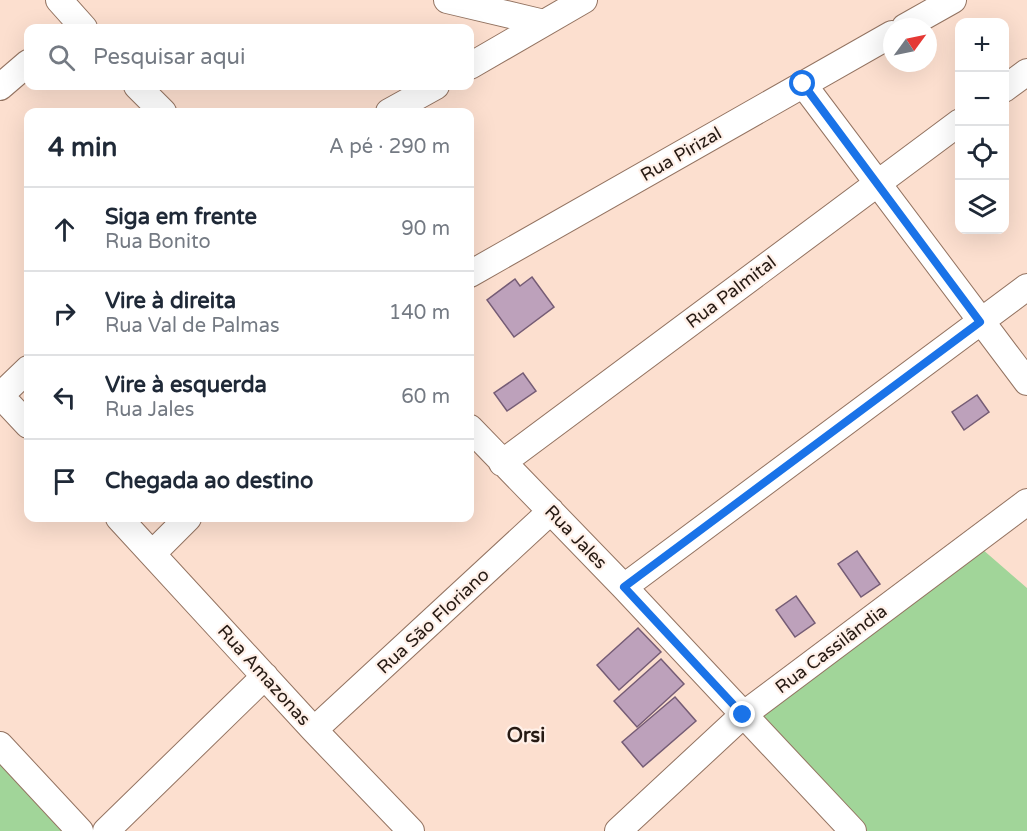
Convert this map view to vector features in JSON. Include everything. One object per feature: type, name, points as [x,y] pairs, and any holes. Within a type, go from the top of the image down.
[{"type":"street","points":[[59,0],[76,24]]},
{"type":"street","points":[[447,0],[544,23]]},
{"type":"street","points":[[474,64],[584,0]]},
{"type":"street","points":[[921,18],[953,0]]},
{"type":"street","name":"Rua Pirizal","points":[[474,272],[883,39]]},
{"type":"street","points":[[0,87],[24,66]]},
{"type":"street","points":[[1009,86],[1027,72]]},
{"type":"street","points":[[803,84],[1027,382]]},
{"type":"street","points":[[141,90],[159,108]]},
{"type":"street","points":[[396,108],[429,90]]},
{"type":"street","name":"Rua Palmital","points":[[502,463],[955,126]]},
{"type":"street","points":[[624,587],[1027,287]]},
{"type":"street","points":[[24,373],[0,395],[24,420]]},
{"type":"street","name":"Rua Jales","points":[[474,432],[624,587],[853,831]]},
{"type":"street","name":"Rua São Floriano","points":[[314,730],[551,511]]},
{"type":"street","name":"Rua Cassilândia","points":[[618,831],[743,715],[1022,515]]},
{"type":"street","name":"Rua Amazonas","points":[[123,522],[314,730],[411,831]]},
{"type":"street","points":[[153,553],[184,522]]},
{"type":"street","points":[[106,831],[265,676]]},
{"type":"street","points":[[0,745],[80,831]]},
{"type":"green space","points":[[974,542],[1027,588],[1027,831],[854,831],[743,715]]},
{"type":"green space","points":[[0,745],[80,831],[0,831]]},
{"type":"building","points":[[532,277],[554,307],[514,337],[487,300],[515,279],[520,286]]},
{"type":"building","points":[[523,373],[536,391],[507,411],[494,393]]},
{"type":"building","points":[[977,395],[989,412],[964,430],[952,412]]},
{"type":"building","points":[[857,551],[880,584],[861,597],[838,564]]},
{"type":"building","points":[[796,596],[815,623],[795,637],[776,610]]},
{"type":"building","points":[[638,628],[661,652],[619,690],[597,665]]},
{"type":"building","points":[[661,659],[684,684],[637,727],[614,701]]},
{"type":"building","points":[[675,697],[696,721],[643,767],[622,742]]},
{"type":"district","name":"Orsi","points":[[526,735]]},
{"type":"route","points":[[743,715],[624,587],[980,322],[803,84]]}]
